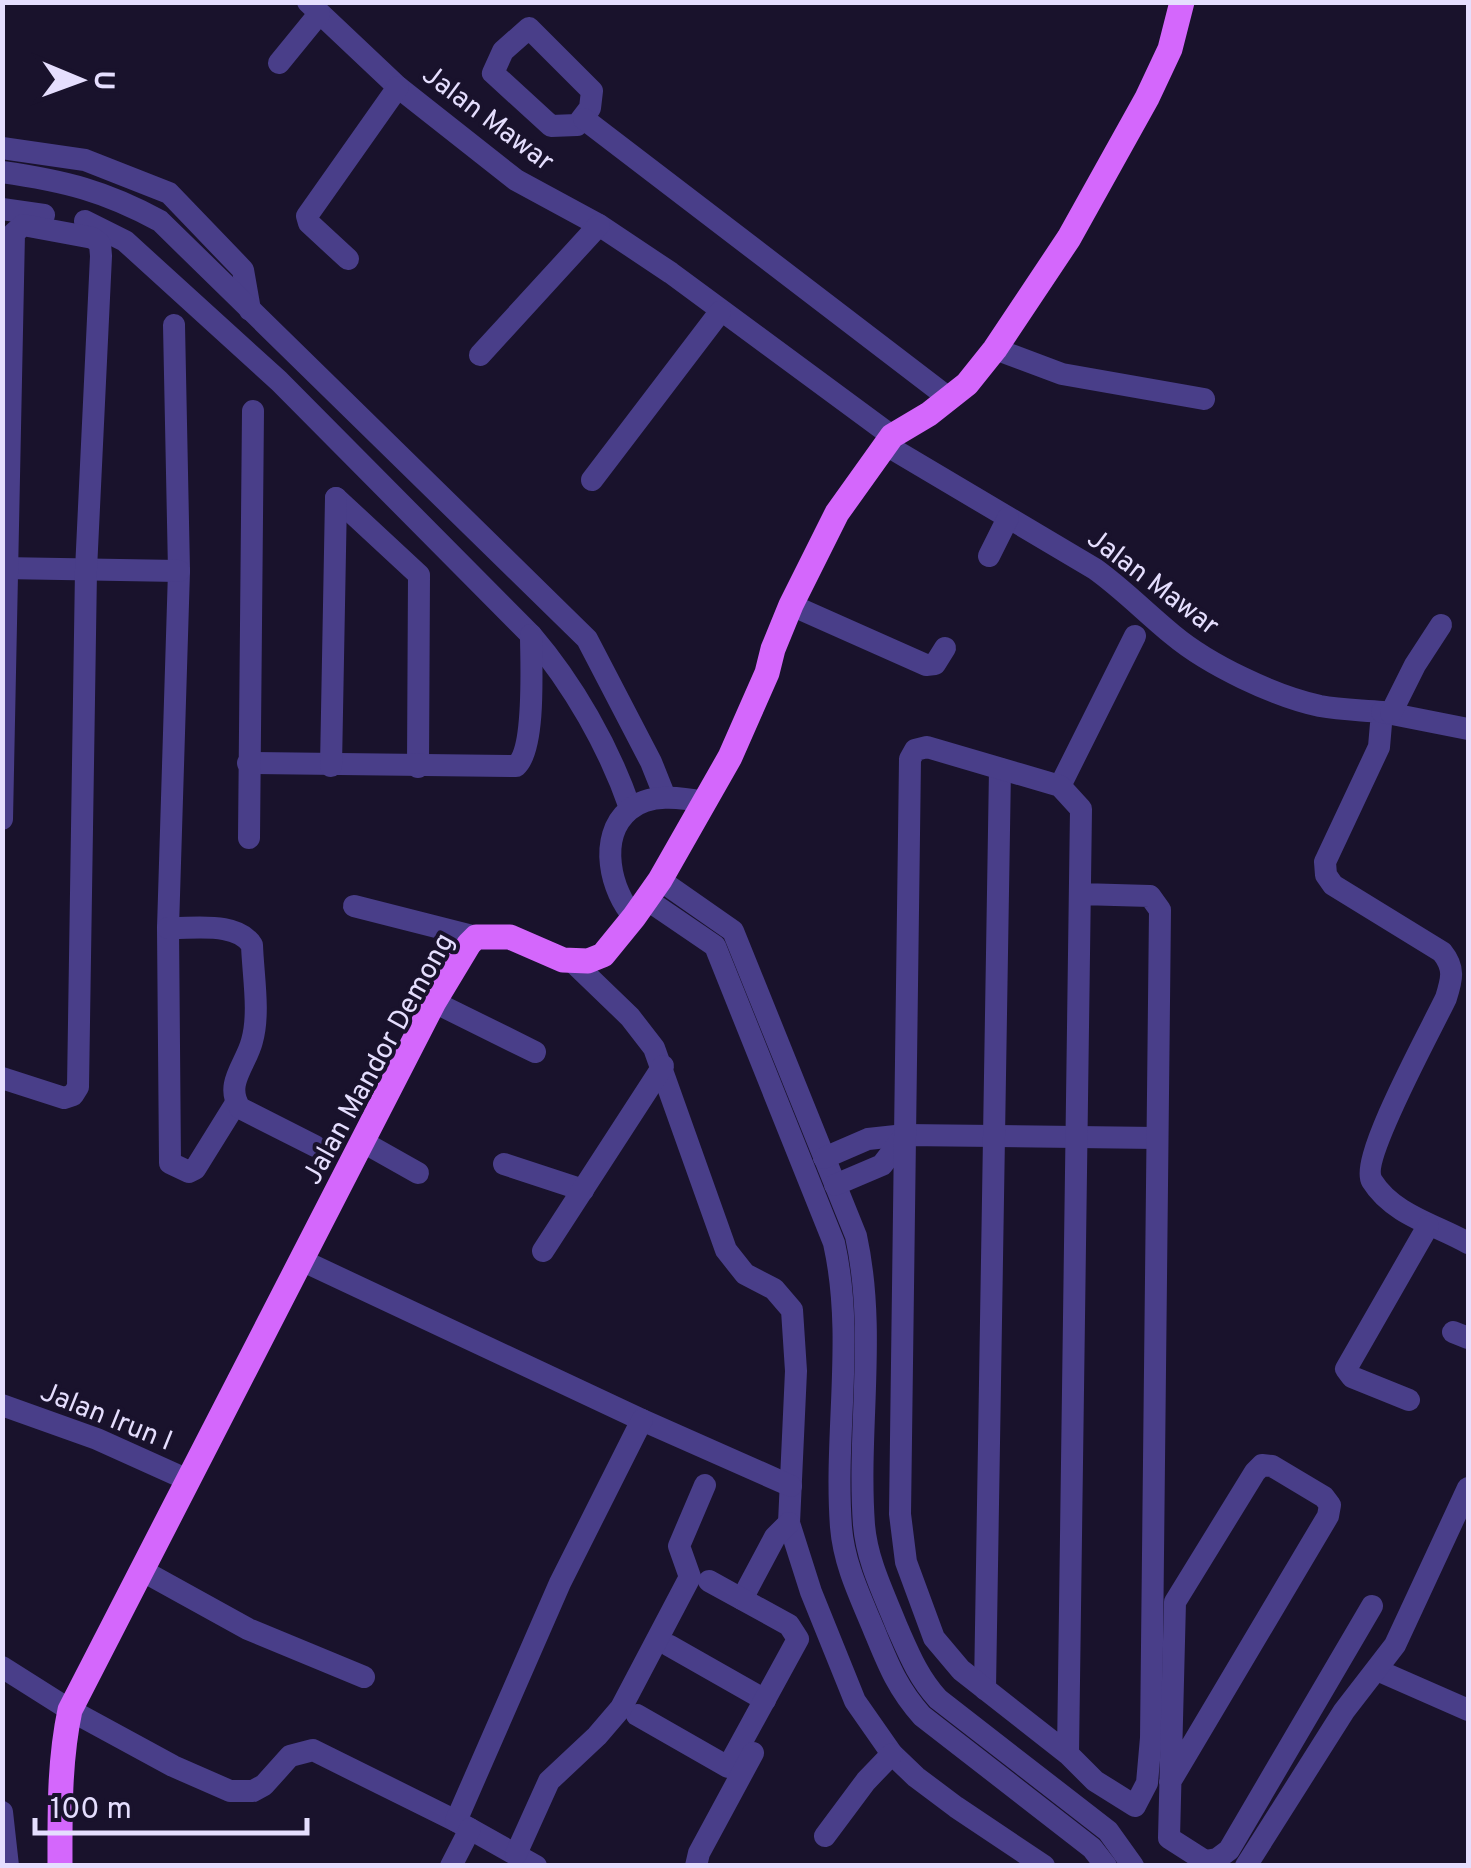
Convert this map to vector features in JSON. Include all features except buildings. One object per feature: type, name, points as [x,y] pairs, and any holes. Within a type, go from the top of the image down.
[{"type":"main road","points":[[574,962],[604,955],[647,899],[704,802],[730,756],[767,673],[791,605],[837,513],[889,440],[967,384],[1069,238],[1147,98],[1170,49],[1182,2]]},
{"type":"main road","name":"Jalan Mandor Demong","points":[[60,1866],[61,1772],[70,1710],[434,1002],[476,936],[510,937],[574,962]]},
{"type":"street","points":[[279,63],[314,8]]},
{"type":"street","name":"Jalan Mawar","points":[[314,8],[398,87],[516,180],[599,225],[671,273],[889,440],[1110,580],[1173,636],[1212,661],[1292,698],[1319,706],[1387,712],[1468,729]]},
{"type":"street","points":[[522,31],[534,31],[592,91],[592,103],[584,119],[572,127],[551,126],[497,80],[493,66],[522,31]]},
{"type":"street","points":[[348,259],[309,224],[307,216],[398,87]]},
{"type":"street","points":[[584,119],[950,398]]},
{"type":"street","points":[[2,148],[85,160],[169,193],[243,270],[250,310]]},
{"type":"street","points":[[2,172],[86,187],[118,198],[160,222],[587,640],[666,797]]},
{"type":"street","points":[[2,208],[84,220],[125,242],[279,381],[532,635],[556,665],[619,776],[630,808]]},
{"type":"street","points":[[2,819],[4,568],[14,232],[22,224],[93,238],[100,244],[86,570],[78,1087],[73,1095],[64,1098],[2,1078]]},
{"type":"street","points":[[480,355],[599,225]]},
{"type":"street","points":[[592,480],[720,312]]},
{"type":"street","points":[[168,928],[235,930],[252,945],[254,1034],[235,1080],[236,1103],[190,1172],[170,1163],[168,928],[179,571],[174,326]]},
{"type":"street","points":[[995,349],[1062,374],[1204,399]]},
{"type":"street","points":[[249,838],[254,411]]},
{"type":"street","points":[[331,766],[336,498],[419,576],[418,767]]},
{"type":"street","points":[[989,556],[1008,518]]},
{"type":"street","points":[[4,568],[179,571]]},
{"type":"street","points":[[791,605],[926,665],[935,664],[945,648]]},
{"type":"street","points":[[1441,625],[1387,712],[1380,747],[1325,868],[1333,885],[1442,952],[1452,965],[1446,998],[1382,1130],[1369,1175],[1375,1186],[1428,1226],[1468,1244]]},
{"type":"street","points":[[248,763],[516,766],[522,762],[530,714],[532,635]]},
{"type":"street","points":[[1060,786],[1134,636]]},
{"type":"street","points":[[1068,1754],[1081,809],[1060,786],[927,747],[915,750],[910,760],[900,1514],[906,1562],[934,1638],[961,1670],[1068,1754],[1096,1781],[1205,1861],[1217,1859],[1229,1850],[1372,1606]]},
{"type":"street","points":[[619,776],[651,762]]},
{"type":"street","points":[[985,1689],[1000,768]]},
{"type":"street","points":[[704,802],[666,797],[630,808],[620,820],[610,866],[621,903],[647,899],[733,931],[856,1236],[865,1276],[854,1439]]},
{"type":"street","points":[[1080,894],[1150,896],[1160,910],[1157,1138],[1169,1838]]},
{"type":"street","points":[[647,899],[714,946],[834,1243],[842,1279],[854,1439],[870,1561],[919,1678],[942,1718],[1092,1848],[1106,1866]]},
{"type":"street","points":[[354,906],[476,936]]},
{"type":"street","points":[[574,962],[630,1017],[664,1066],[726,1250],[745,1274],[774,1289],[792,1310],[796,1371],[789,1523],[822,1623],[854,1701],[892,1754],[956,1808],[1044,1866]]},
{"type":"street","points":[[434,1002],[535,1052]]},
{"type":"street","points":[[543,1251],[664,1066]]},
{"type":"street","points":[[236,1103],[315,1146]]},
{"type":"street","points":[[835,1185],[882,1165],[905,1135]]},
{"type":"street","points":[[824,1158],[868,1139],[905,1135],[1157,1138]]},
{"type":"street","points":[[363,1142],[418,1173]]},
{"type":"street","points":[[504,1164],[583,1190]]},
{"type":"street","points":[[1410,1400],[1352,1376],[1346,1369],[1428,1226]]},
{"type":"street","points":[[301,1260],[791,1486]]},
{"type":"street","name":"Jalan Irun I","points":[[2,1406],[97,1439],[188,1480]]},
{"type":"street","points":[[452,1866],[463,1825],[560,1583],[642,1420]]},
{"type":"street","points":[[1135,1806],[1147,1783],[1164,1601],[1255,1472],[1262,1465],[1272,1466],[1330,1505],[1328,1516],[1170,1782]]},
{"type":"street","points":[[2,1667],[70,1710],[173,1766],[230,1791],[253,1790],[264,1785],[290,1756],[313,1750],[526,1860],[549,1781],[608,1725],[643,1670],[690,1577],[679,1546],[706,1485]]},
{"type":"street","points":[[1246,1866],[1344,1711],[1377,1670],[1412,1613],[1468,1488]]},
{"type":"street","points":[[742,1599],[775,1537],[789,1523]]},
{"type":"street","points":[[143,1571],[248,1629],[364,1677]]},
{"type":"street","points":[[637,1716],[728,1767],[766,1700],[798,1639],[790,1625],[709,1581]]},
{"type":"street","points":[[696,1866],[699,1852],[822,1623]]},
{"type":"street","points":[[670,1646],[766,1700]]},
{"type":"street","points":[[1377,1670],[1468,1710]]},
{"type":"street","points":[[942,1718],[1108,1831],[1133,1866]]},
{"type":"street","points":[[825,1836],[866,1781],[892,1754]]},
{"type":"street","points":[[2,1812],[8,1866]]}]
